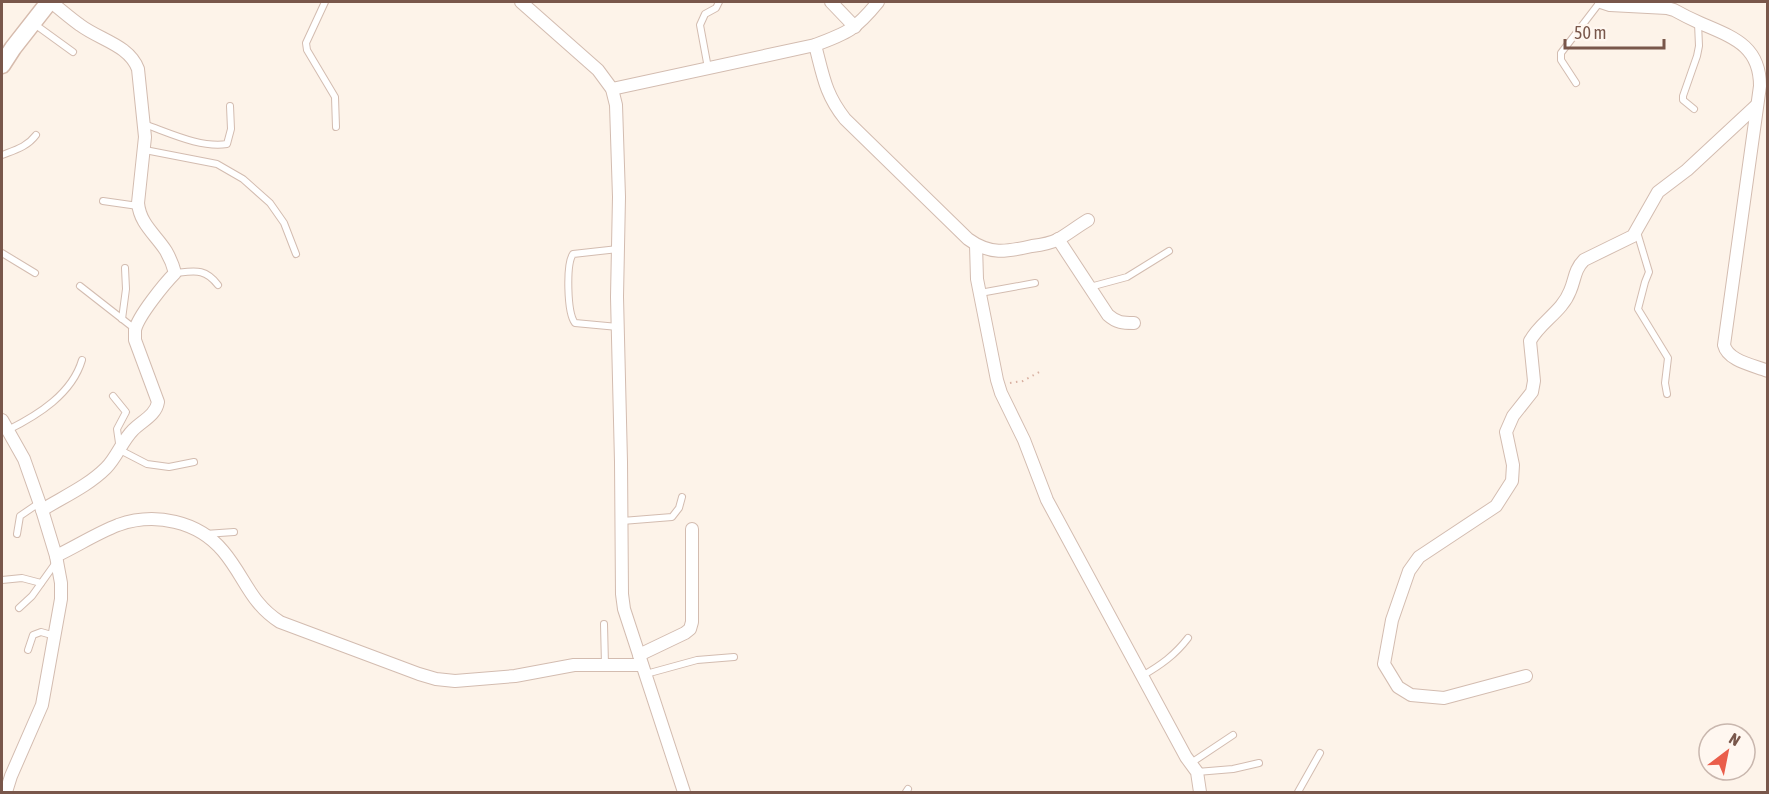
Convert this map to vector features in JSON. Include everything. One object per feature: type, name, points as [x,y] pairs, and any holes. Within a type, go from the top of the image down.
[{"type":"street","points":[[521,2],[598,70],[612,90],[616,105],[619,197],[618,327],[622,594],[624,609],[684,792]]},
{"type":"street","points":[[831,2],[855,27]]},
{"type":"street","points":[[612,90],[815,45],[842,35],[855,27],[878,2]]},
{"type":"street","points":[[1600,2],[1610,5],[1667,9],[1728,34],[1751,53],[1757,64],[1760,75],[1758,105],[1724,345],[1726,352],[1731,356],[1767,371]]},
{"type":"street","points":[[2,65],[42,7],[126,51],[134,59],[138,69],[145,150],[139,213],[144,224],[164,249],[175,273],[162,287],[136,329],[135,340],[158,402],[157,408],[133,430],[106,468],[95,477],[41,507]]},
{"type":"street","points":[[815,45],[827,91],[834,106],[976,245],[986,249],[1010,251],[1049,243],[1088,220]]},
{"type":"street","points":[[1526,676],[1444,698],[1411,695],[1398,687],[1384,664],[1392,620],[1409,571],[1419,557],[1496,506],[1512,481],[1513,465],[1506,432],[1513,416],[1532,392],[1534,381],[1530,341],[1533,335],[1559,309],[1570,292],[1574,274],[1584,260],[1633,237],[1658,192],[1687,170],[1758,105]]},
{"type":"street","points":[[1058,239],[1108,315],[1114,321],[1134,323]]},
{"type":"street","points":[[976,245],[975,268],[998,384],[1024,440],[1047,500],[1194,768],[1200,792]]},
{"type":"street","points":[[4,425],[24,459],[57,558],[61,583],[61,599],[42,705],[6,792]]},
{"type":"street","points":[[57,558],[118,525],[138,520],[160,519],[185,524],[205,534],[223,551],[258,604],[268,615],[280,622],[419,674],[454,681],[515,676],[573,665],[642,664],[690,629],[692,622],[692,529]]},
{"type":"lane","points":[[325,2],[306,43],[307,50],[335,97],[336,128]]},
{"type":"lane","points":[[708,68],[700,25],[705,14],[716,8],[719,2]]},
{"type":"lane","points":[[1576,83],[1561,60],[1561,53],[1600,2]]},
{"type":"lane","points":[[42,7],[74,52]]},
{"type":"lane","points":[[1694,109],[1683,100],[1683,96],[1698,56],[1698,22]]},
{"type":"lane","points":[[144,124],[191,140],[218,145],[227,144],[231,129],[230,106]]},
{"type":"lane","points":[[2,155],[21,148],[32,141],[36,135]]},
{"type":"lane","points":[[145,150],[217,164],[243,179],[270,202],[284,223],[296,254]]},
{"type":"lane","points":[[104,201],[138,206]]},
{"type":"lane","points":[[1637,231],[1649,272],[1638,309],[1668,358],[1665,383],[1668,394]]},
{"type":"lane","points":[[618,249],[573,254],[569,259],[571,318],[575,322],[618,327]]},
{"type":"lane","points":[[1089,287],[1128,277],[1169,251]]},
{"type":"lane","points":[[2,253],[35,273]]},
{"type":"lane","points":[[122,319],[126,289],[125,268]]},
{"type":"lane","points":[[175,273],[197,270],[211,276],[218,285]]},
{"type":"lane","points":[[980,293],[1035,283]]},
{"type":"lane","points":[[80,286],[136,329]]},
{"type":"lane","points":[[4,425],[34,416],[57,398],[79,372],[82,360]]},
{"type":"lane","points":[[112,396],[126,412],[117,429],[120,450],[147,464],[169,467],[194,462]]},
{"type":"lane","points":[[622,521],[672,517],[679,508],[682,497]]},
{"type":"lane","points":[[17,534],[21,516],[41,507]]},
{"type":"lane","points":[[205,534],[234,532]]},
{"type":"lane","points":[[19,608],[42,583],[57,558]]},
{"type":"lane","points":[[2,580],[22,578],[42,583]]},
{"type":"lane","points":[[604,624],[605,665]]},
{"type":"lane","points":[[28,650],[33,635],[41,632],[55,636]]},
{"type":"lane","points":[[1142,675],[1166,662],[1188,638]]},
{"type":"lane","points":[[642,664],[734,657]]},
{"type":"lane","points":[[1194,768],[1233,735]]},
{"type":"lane","points":[[1298,792],[1320,753]]},
{"type":"lane","points":[[1194,768],[1233,769],[1259,763]]},
{"type":"path","points":[[998,384],[1023,381],[1041,371]]}]
